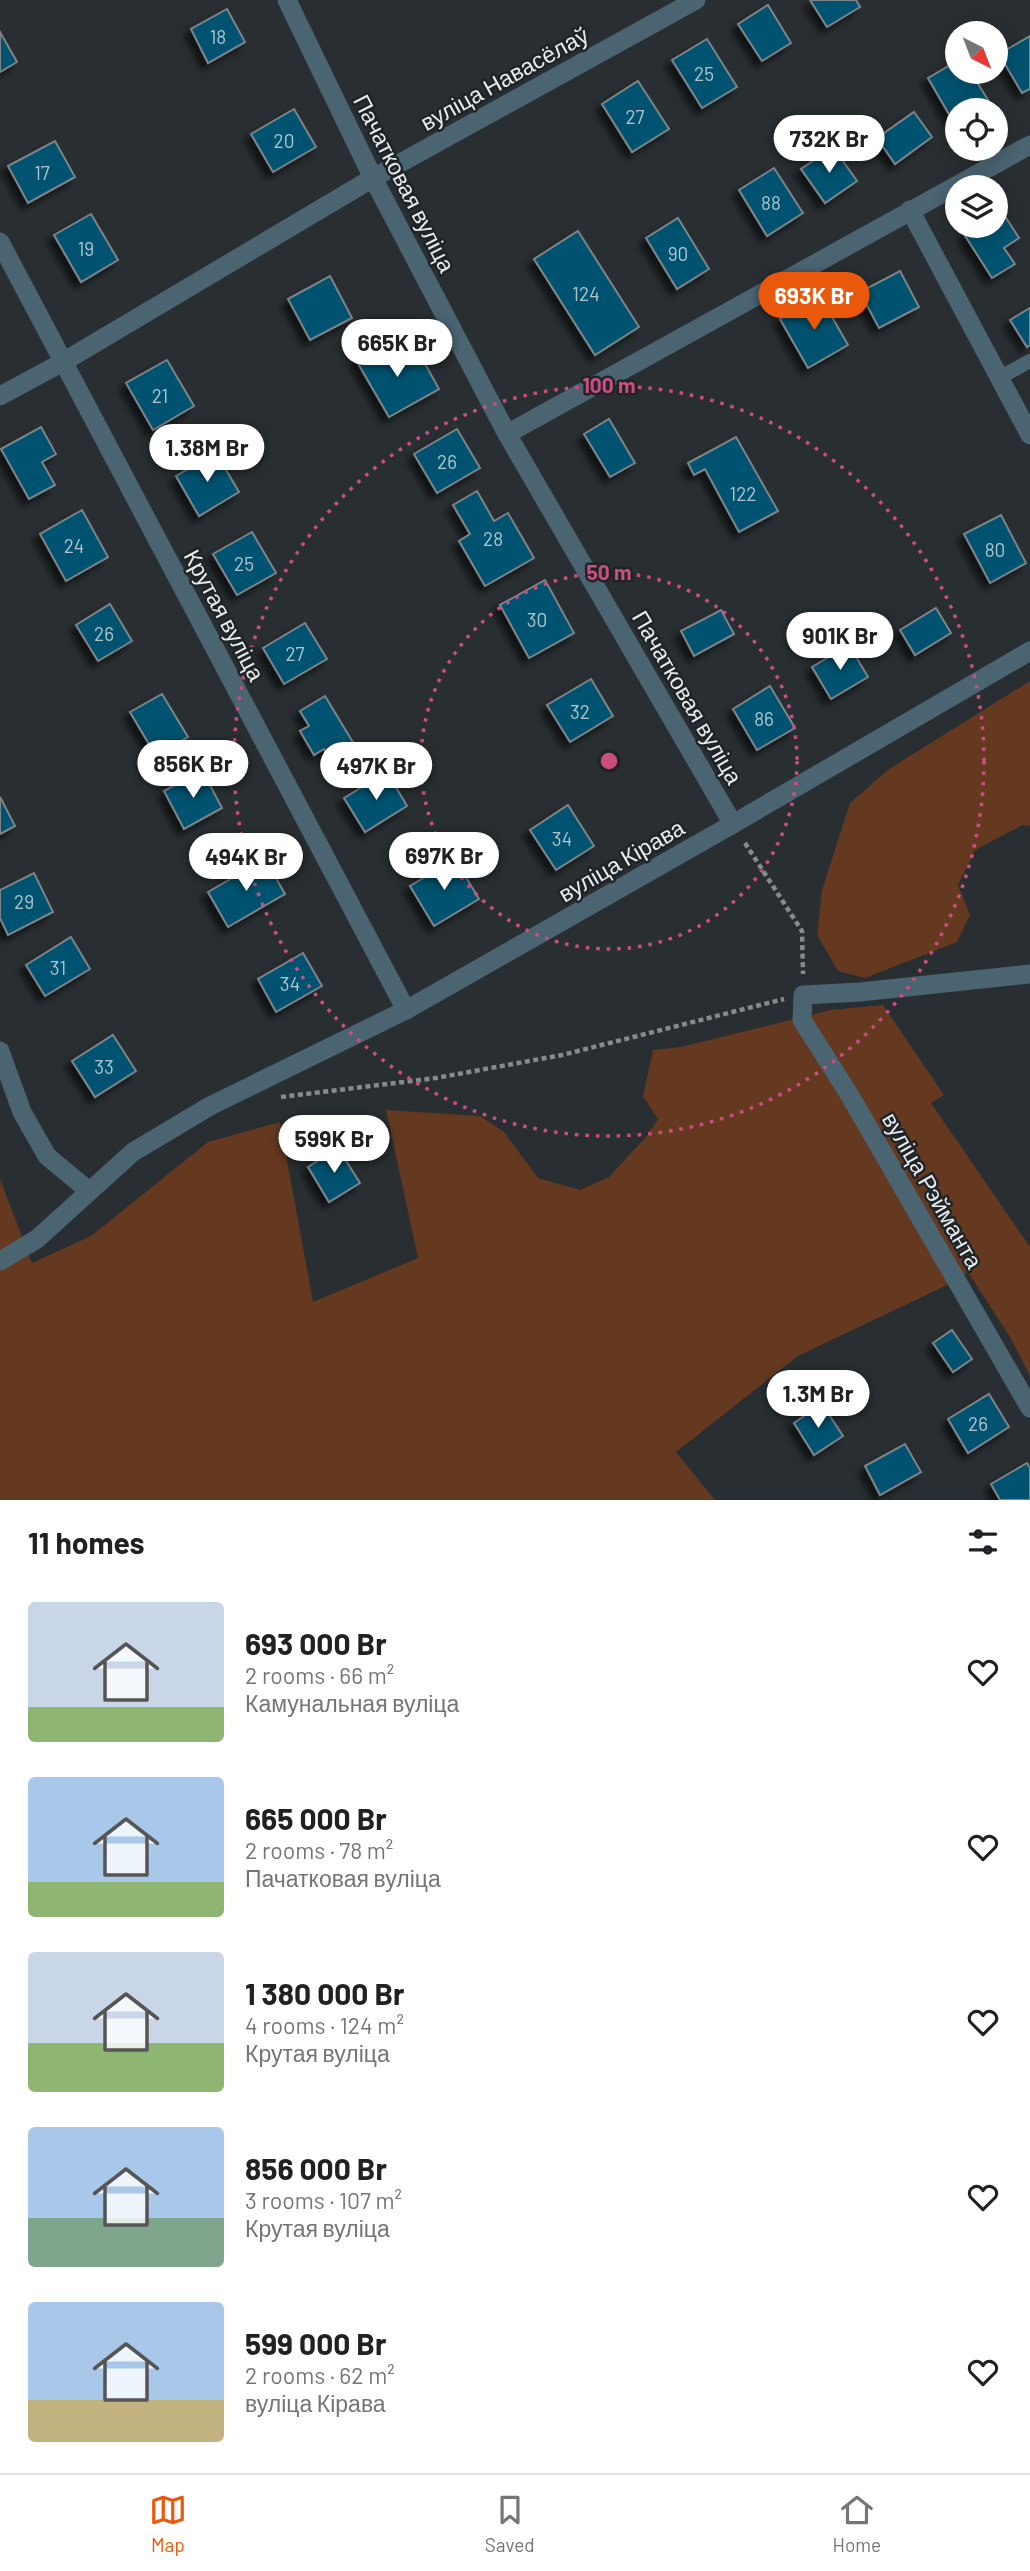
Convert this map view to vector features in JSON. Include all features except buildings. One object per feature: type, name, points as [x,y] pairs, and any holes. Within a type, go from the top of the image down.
[{"type":"street","name":"Пачатковая вуліца","points":[[287,0],[373,178],[507,434],[733,824]]},
{"type":"street","name":"вуліца Навасёлаў","points":[[0,396],[64,362],[373,178],[696,0]]},
{"type":"street","points":[[507,434],[1030,145]]},
{"type":"street","points":[[910,210],[1030,435]]},
{"type":"street","name":"Крутая вуліца","points":[[0,242],[406,1010]]},
{"type":"street","name":"вуліца Кірава","points":[[0,1261],[37,1239],[133,1152],[209,1106],[406,1010],[1030,651]]},
{"type":"street","points":[[803,995],[860,992],[1030,974]]},
{"type":"street","name":"вуліца Рэйманта","points":[[803,995],[802,1020],[849,1094],[1030,1408]]},
{"type":"street","points":[[0,1051],[22,1112],[47,1156],[89,1191]]},
{"type":"lane","points":[[999,378],[1030,361]]},
{"type":"path","points":[[276,1098],[436,1079],[562,1055],[803,995],[802,931],[733,824]]},
{"type":"shaded area","points":[[1030,681],[1030,826],[1022,825],[975,850],[958,885],[970,915],[957,942],[865,978],[838,971],[817,935],[822,890],[850,803],[889,769]]},
{"type":"shaded area","points":[[883,1005],[944,1095],[931,1103],[1030,1247],[1030,1376],[1010,1337],[968,1272],[945,1286],[798,1356],[676,1452],[715,1500],[0,1500],[0,1179],[32,1263],[91,1236],[208,1142],[280,1122],[313,1302],[418,1258],[386,1110],[480,1116],[504,1132],[538,1178],[580,1190],[609,1177],[646,1137],[658,1119],[643,1096],[653,1050],[681,1047],[831,1010]]}]
